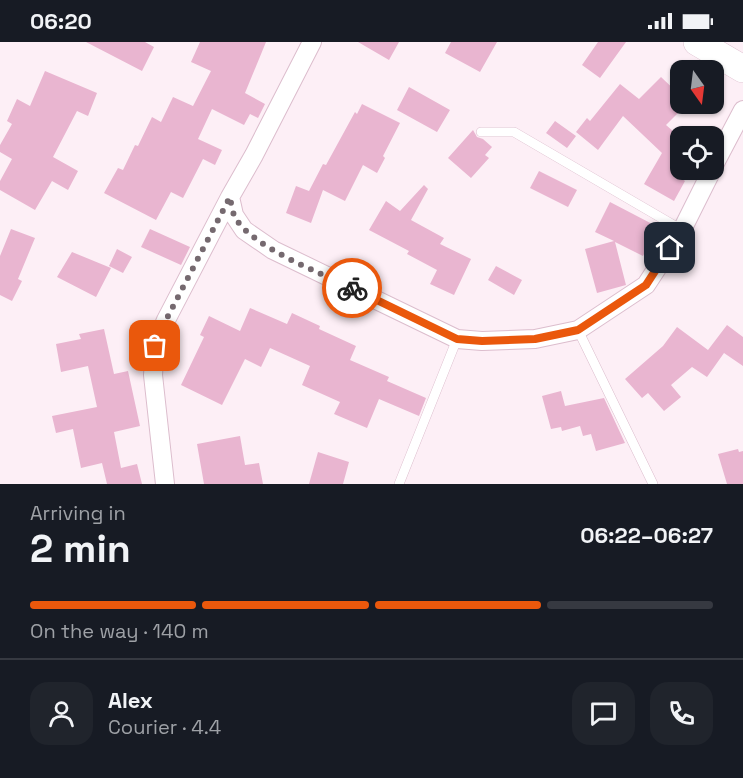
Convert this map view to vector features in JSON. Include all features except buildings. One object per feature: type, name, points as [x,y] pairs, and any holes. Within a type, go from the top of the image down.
[{"type":"main road","points":[[697,42],[743,69]]},
{"type":"street","points":[[165,484],[153,375],[155,346],[166,320],[312,42]]},
{"type":"street","points":[[724,146],[743,110]]},
{"type":"street","points":[[230,197],[234,215],[244,230],[273,250],[457,339],[482,341],[535,339],[578,330],[646,285],[682,230],[707,180]]},
{"type":"lane","points":[[481,132],[514,132],[682,230]]},
{"type":"lane","points":[[578,330],[652,484]]},
{"type":"lane","points":[[399,484],[457,339]]},
{"type":"way so far","points":[[155,346],[166,320],[230,197],[234,215],[244,230],[273,250],[352,288]]},
{"type":"route","points":[[352,288],[457,339],[482,341],[535,339],[578,330],[646,285],[670,248]]}]
